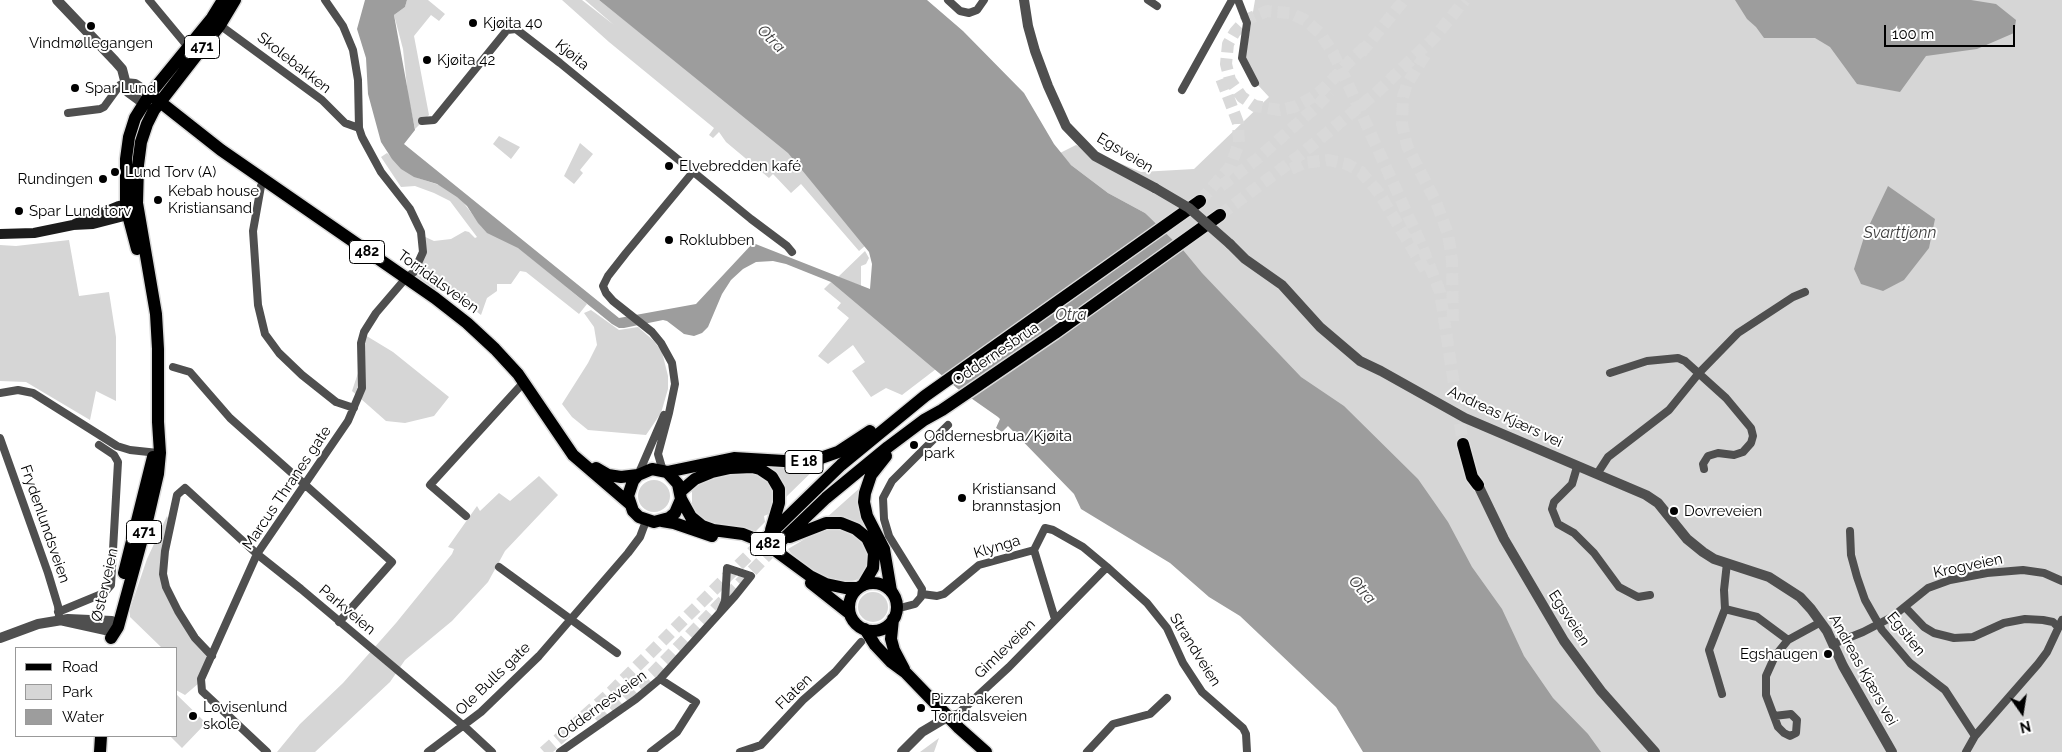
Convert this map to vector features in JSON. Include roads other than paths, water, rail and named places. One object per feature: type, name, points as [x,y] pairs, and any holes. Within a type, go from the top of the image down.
[{"type":"main road","name":"Østerveien","points":[[152,102],[188,47],[216,22],[223,0]]},
{"type":"main road","name":"Østerveien","points":[[112,633],[152,463],[157,453],[157,330],[149,279],[131,209],[126,159],[129,137],[135,118],[152,102],[235,0]]},
{"type":"main road","name":"Torridalsveien","points":[[152,102],[406,278],[467,323],[495,349],[540,398],[568,440],[592,465],[608,475],[627,478],[638,476]]},
{"type":"main road","name":"Oddernesbrua","points":[[925,396],[1200,201]]},
{"type":"main road","points":[[0,234],[34,233],[73,225],[84,219],[131,209]]},
{"type":"main road","name":"Oddernesbrua","points":[[942,410],[1055,333],[1220,215]]},
{"type":"main road","name":"Torridalsveien","points":[[524,382],[569,450],[592,473],[630,504]]},
{"type":"main road","name":"E 18","points":[[665,472],[734,458],[784,462],[815,460],[838,452],[900,410],[925,396]]},
{"type":"main road","name":"E 18","points":[[681,495],[695,479],[712,472],[730,468],[752,467],[760,469],[772,477],[779,490],[780,503],[775,520],[767,536],[841,465],[925,396]]},
{"type":"main road","name":"E 18","points":[[861,586],[873,568],[874,553],[867,538],[856,529],[841,523],[826,523],[798,533],[779,543],[854,474],[924,420],[942,410]]},
{"type":"main road","name":"E 18","points":[[890,591],[884,549],[865,509],[867,484],[882,460],[928,424],[942,410]]},
{"type":"main road","points":[[1466,444],[1472,477],[1478,485]]},
{"type":"main road","name":"482","points":[[638,476],[652,469],[665,472],[674,477],[691,517],[702,526],[713,530],[743,534],[765,542],[810,576],[826,584],[844,588],[877,583],[890,591],[895,598],[895,614],[891,639],[894,650],[906,673]]},
{"type":"main road","points":[[630,504],[630,489],[638,476]]},
{"type":"main road","points":[[662,521],[675,513],[681,495]]},
{"type":"main road","name":"482","points":[[630,504],[634,511],[646,520],[674,523],[702,534],[741,540],[762,548],[850,613],[863,635],[870,638],[884,655],[906,673],[986,752]]},
{"type":"main road","points":[[850,613],[851,597],[861,586]]},
{"type":"main road","points":[[863,635],[880,629],[895,614]]},
{"type":"main road","points":[[100,752],[101,737]]},
{"type":"street","points":[[57,0],[122,69],[125,83]]},
{"type":"street","points":[[149,0],[188,47]]},
{"type":"street","points":[[324,0],[343,26],[354,50],[359,94],[359,128]]},
{"type":"street","points":[[948,0],[960,10],[969,12],[977,10],[984,0]]},
{"type":"street","name":"Egsveien","points":[[1024,0],[1028,26],[1035,51],[1066,126],[1095,156],[1189,208],[1253,265]]},
{"type":"street","points":[[1148,0],[1157,6]]},
{"type":"street","points":[[1182,90],[1232,0]]},
{"type":"street","points":[[1238,0],[1247,22],[1242,58],[1255,83]]},
{"type":"street","name":"Skolebakken","points":[[216,22],[239,37],[322,100],[345,123],[359,128]]},
{"type":"street","name":"Kjøita","points":[[422,121],[434,120],[507,30],[516,29],[792,252]]},
{"type":"street","points":[[68,113],[104,107],[120,86],[125,83],[135,84],[152,102]]},
{"type":"street","name":"Marcus Thranes gate","points":[[267,752],[202,691],[201,679],[257,554],[341,433],[354,408],[362,388],[361,343],[364,332],[376,313],[406,278],[414,272],[423,252],[420,232],[410,209],[381,172],[359,128]]},
{"type":"street","points":[[665,472],[658,460],[658,448],[675,384],[672,363],[662,343],[606,293],[604,283],[626,253],[693,172]]},
{"type":"street","points":[[266,180],[261,186],[252,231],[258,305],[265,334],[279,353],[302,375],[336,402],[354,408]]},
{"type":"street","name":"Andreas Kjærs vei","points":[[1253,265],[1282,285],[1320,327],[1360,361],[1465,418],[1578,468],[1632,488],[1658,503],[1694,546],[1714,559],[1753,571],[1784,586],[1800,597],[1821,622],[1843,666],[1892,752]]},
{"type":"street","points":[[1597,474],[1608,458],[1669,410],[1699,373],[1738,333],[1788,300],[1804,292]]},
{"type":"street","points":[[1610,373],[1647,362],[1678,358],[1685,361],[1719,390],[1751,428],[1753,436],[1748,449],[1743,452],[1734,455],[1718,453],[1708,456],[1703,464],[1704,470]]},
{"type":"street","points":[[173,367],[190,372],[230,418],[392,562],[339,622]]},
{"type":"street","points":[[466,516],[430,485],[524,382]]},
{"type":"street","points":[[0,393],[18,390],[33,392],[117,446],[130,450],[157,453]]},
{"type":"street","points":[[638,476],[671,402]]},
{"type":"street","points":[[895,614],[912,605],[922,594],[921,586],[902,560],[889,536],[884,519],[883,498],[892,481],[948,425]]},
{"type":"street","name":"Frydenlundsveien","points":[[0,438],[45,565],[58,606],[59,616]]},
{"type":"street","name":"Østerveien","points":[[59,616],[108,591],[111,585],[118,462],[114,455],[99,445]]},
{"type":"street","points":[[1578,468],[1572,484],[1554,502],[1552,508],[1558,524],[1574,534],[1594,553],[1619,587],[1638,597],[1650,595]]},
{"type":"street","name":"Egsveien","points":[[1478,485],[1504,539],[1559,634],[1601,691],[1656,752]]},
{"type":"street","name":"Parkveien","points":[[212,656],[195,638],[178,611],[166,587],[163,574],[164,557],[177,494],[185,488],[257,554],[464,726],[492,752]]},
{"type":"street","name":"Ole Bulls gate","points":[[428,752],[464,726],[515,679],[572,619],[579,608],[637,541],[643,531],[646,520]]},
{"type":"street","name":"Klynga","points":[[922,594],[936,596],[944,594],[979,565],[1034,550],[1046,528],[1083,547],[1107,567]]},
{"type":"street","name":"Egstien","points":[[1850,531],[1851,555],[1857,577],[1865,600],[1879,624],[1910,663],[1944,690],[1975,736]]},
{"type":"street","name":"Gimleveien","points":[[1034,550],[1055,619]]},
{"type":"street","points":[[1722,694],[1708,650],[1725,609],[1724,590],[1727,563]]},
{"type":"street","points":[[499,567],[617,653]]},
{"type":"street","name":"Gimleveien","points":[[902,752],[922,732],[949,716],[959,713],[1024,654],[1055,619],[1107,567]]},
{"type":"street","name":"Strandveien","points":[[1107,567],[1147,604],[1167,628],[1183,663],[1202,692],[1243,728],[1246,734],[1246,752]]},
{"type":"street","name":"Oddernesveien","points":[[560,752],[636,699],[660,679],[721,610],[736,596],[751,576],[727,568],[725,601],[721,610]]},
{"type":"street","name":"Krogveien","points":[[1833,644],[1879,624],[1905,607],[1928,588],[1950,580],[1987,573],[2028,570],[2044,573],[2062,581]]},
{"type":"street","points":[[1905,607],[1924,627],[1934,633],[1954,638],[1973,637],[2004,624],[2025,619],[2043,620],[2060,624],[2038,664],[1975,736],[1966,752]]},
{"type":"street","points":[[1725,609],[1757,617],[1788,640]]},
{"type":"street","points":[[0,638],[59,616],[112,633]]},
{"type":"street","points":[[1774,716],[1766,695],[1766,676],[1774,656],[1788,640],[1821,622]]},
{"type":"street","name":"Flaten","points":[[740,752],[761,745],[803,700],[835,672],[863,635]]},
{"type":"street","name":"Oddernesveien","points":[[651,752],[677,732],[696,702],[660,679]]},
{"type":"street","points":[[1087,752],[1113,724],[1150,714],[1167,698]]},
{"type":"water","name":"Otra","points":[[365,0],[407,0],[405,7],[394,15],[415,130],[404,144],[619,318],[696,304],[753,243],[870,289],[872,264],[869,252],[788,153],[599,0],[927,0],[963,31],[1024,93],[1054,144],[1071,165],[1108,193],[1145,213],[1183,250],[1202,273],[1301,377],[1344,406],[1418,479],[1448,522],[1472,567],[1502,609],[1524,656],[1553,698],[1588,734],[1601,752],[1363,752],[1336,707],[1240,616],[1209,597],[1170,563],[1081,509],[1074,494],[1008,426],[1002,432],[996,428],[1000,419],[998,417],[958,389],[831,282],[786,264],[773,261],[756,262],[743,269],[731,280],[722,294],[708,327],[702,333],[694,336],[684,334],[663,320],[624,328],[619,328],[612,324],[518,248],[487,233],[467,206],[457,197],[437,184],[414,177],[401,169],[392,159],[381,142],[368,94],[366,58],[357,29]]},
{"type":"water","points":[[1735,0],[1971,0],[1996,4],[2016,20],[2014,33],[1977,49],[1926,56],[1900,92],[1857,84],[1830,47],[1815,38],[1764,38],[1747,19]]},
{"type":"water","name":"Svarttjønn","points":[[1888,186],[1935,219],[1929,248],[1904,280],[1883,291],[1861,284],[1854,269],[1865,234]]},
{"type":"tunnel","points":[[1361,53],[1404,0]]},
{"type":"tunnel","points":[[1220,215],[1300,155],[1375,94],[1433,39],[1465,0]]},
{"type":"tunnel","points":[[1365,47],[1349,62],[1334,78],[1321,91],[1294,107],[1279,110],[1255,106],[1242,97],[1230,80],[1226,64],[1228,44],[1235,32],[1246,20],[1267,11],[1290,13],[1305,20],[1320,33],[1333,53],[1348,84],[1421,244],[1440,292],[1463,444]]},
{"type":"tunnel","points":[[1425,55],[1407,84],[1403,97],[1402,124],[1407,146],[1436,202],[1448,234],[1452,260],[1453,326]]},
{"type":"tunnel","points":[[1200,201],[1230,167],[1239,143],[1238,123],[1221,78]]},
{"type":"tunnel","points":[[1221,186],[1257,159],[1316,107],[1330,92]]},
{"type":"tunnel","points":[[1291,169],[1304,163],[1328,160],[1347,164],[1361,172],[1379,193],[1425,270]]},
{"type":"tunnel","points":[[544,752],[608,695],[767,537]]},
{"type":"tunnel","points":[[599,723],[653,673],[779,543]]},
{"type":"place","name":"Kjøita 40","points":[[473,23]]},
{"type":"place","name":"Vindmøllegangen","points":[[91,26]]},
{"type":"place","name":"Kjøita 42","points":[[427,60]]},
{"type":"place","name":"Spar Lund","points":[[75,88]]},
{"type":"place","name":"Elvebredden kafé","points":[[669,166]]},
{"type":"place","name":"Lund Torv (A)","points":[[115,172]]},
{"type":"place","name":"Rundingen","points":[[103,179]]},
{"type":"place","name":"Kebab house Kristiansand","points":[[158,200]]},
{"type":"place","name":"Spar Lund torv","points":[[19,211]]},
{"type":"place","name":"Roklubben","points":[[669,240]]},
{"type":"place","name":"Oddernesbrua/Kjøita park","points":[[914,445]]},
{"type":"place","name":"Kristiansand brannstasjon","points":[[962,498]]},
{"type":"place","name":"Dovreveien","points":[[1674,511]]},
{"type":"place","name":"Egshaugen","points":[[1828,654]]},
{"type":"place","name":"Pizzabakeren Torridalsveien","points":[[921,708]]},
{"type":"place","name":"Lovisenlund skole","points":[[193,716]]}]
